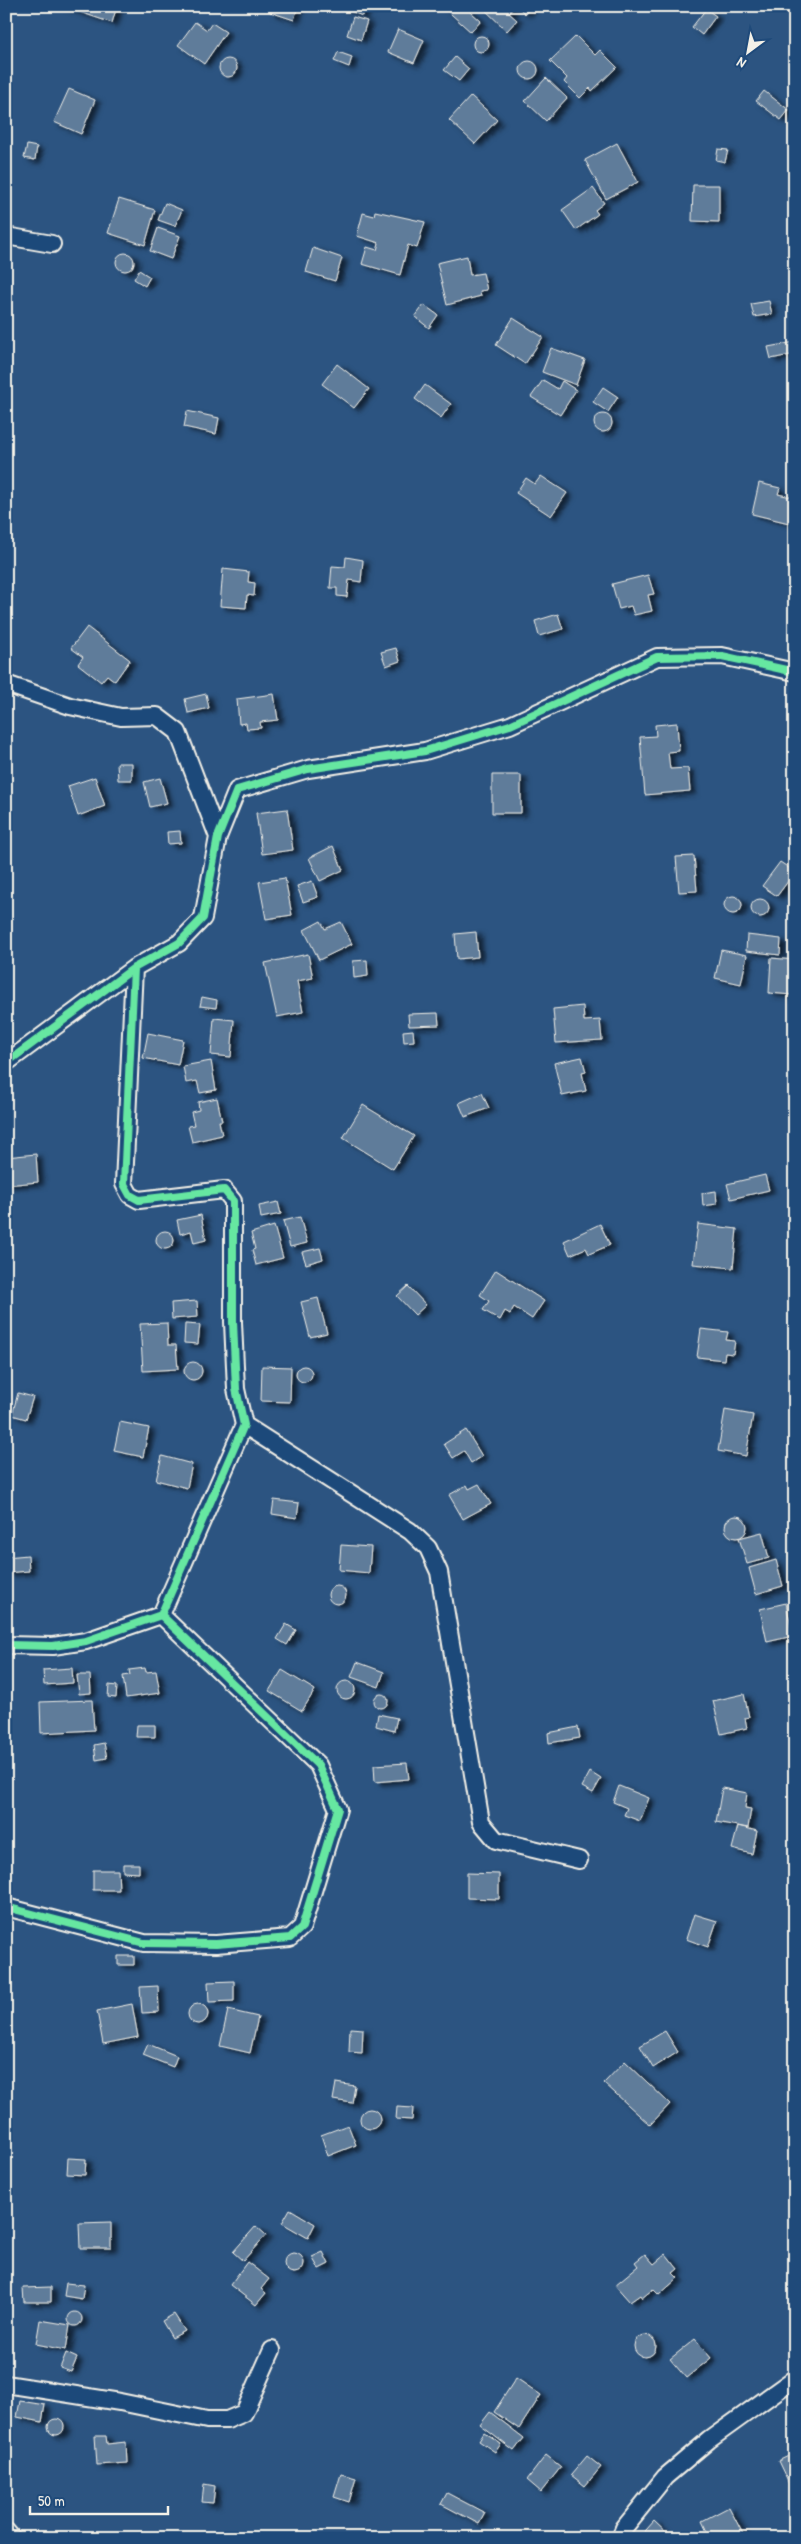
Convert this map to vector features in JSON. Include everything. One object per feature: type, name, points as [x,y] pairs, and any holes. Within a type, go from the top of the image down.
[{"type":"street","points":[[6,236],[52,244]]},
{"type":"street","points":[[6,1063],[134,968],[179,942],[203,918],[218,837],[237,790],[308,769],[425,751],[510,725],[657,657],[722,656],[795,672]]},
{"type":"street","points":[[6,684],[87,710],[121,717],[157,716],[178,732],[218,837]]},
{"type":"street","points":[[6,1645],[53,1646],[86,1642],[161,1615],[244,1425],[236,1390],[234,1351],[233,1201],[224,1190],[139,1200],[130,1195],[124,1184],[134,968]]},
{"type":"street","points":[[244,1425],[410,1530],[428,1548],[439,1572],[481,1822],[496,1840],[580,1860]]},
{"type":"street","points":[[6,1907],[144,1943],[216,1944],[290,1938],[302,1927],[338,1809],[318,1765],[161,1615]]},
{"type":"street","points":[[6,2384],[120,2402],[207,2420],[227,2420],[244,2413],[272,2350]]},
{"type":"street","points":[[620,2538],[624,2528],[665,2477],[708,2440],[795,2378]]},
{"type":"street","points":[[6,2531],[12,2538]]},
{"type":"building","points":[[62,6],[117,6],[112,23]]},
{"type":"building","points":[[272,6],[298,6],[294,20],[270,12]]},
{"type":"building","points":[[339,6],[366,6],[362,16]]},
{"type":"building","points":[[442,6],[464,6],[481,21],[471,32]]},
{"type":"building","points":[[481,6],[514,6],[509,13],[517,20],[507,31]]},
{"type":"building","points":[[517,6],[532,6],[525,14]]},
{"type":"building","points":[[706,9],[716,16],[702,35],[692,27]]},
{"type":"building","points":[[353,17],[367,21],[361,40],[347,35]]},
{"type":"building","points":[[195,22],[207,30],[212,23],[226,32],[204,64],[178,45]]},
{"type":"building","points":[[398,29],[424,40],[414,63],[388,52]]},
{"type":"building","points":[[478,36],[484,36],[489,41],[487,50],[478,52],[473,47],[473,41]]},
{"type":"building","points":[[576,36],[595,55],[600,50],[617,67],[592,91],[590,88],[580,98],[564,82],[567,78],[550,61]]},
{"type":"building","points":[[338,52],[352,57],[349,67],[334,61]]},
{"type":"building","points":[[455,57],[469,69],[459,81],[444,70]]},
{"type":"building","points":[[228,59],[234,62],[237,68],[234,74],[228,77],[222,74],[219,68],[222,62]]},
{"type":"building","points":[[529,61],[535,64],[538,70],[535,76],[529,79],[523,76],[520,70],[523,64]]},
{"type":"building","points":[[546,78],[567,98],[546,121],[525,101]]},
{"type":"building","points":[[69,89],[95,100],[81,134],[54,122]]},
{"type":"building","points":[[764,91],[789,110],[781,120],[756,101]]},
{"type":"building","points":[[471,96],[497,120],[475,144],[449,120]]},
{"type":"building","points":[[617,143],[638,182],[606,199],[585,160]]},
{"type":"building","points":[[27,145],[37,147],[35,160],[24,158]]},
{"type":"building","points":[[718,149],[728,150],[725,162],[716,160]]},
{"type":"building","points":[[693,185],[719,185],[719,222],[692,221]]},
{"type":"building","points":[[593,188],[604,203],[595,210],[598,214],[576,230],[562,210]]},
{"type":"building","points":[[119,199],[155,210],[145,245],[108,233]]},
{"type":"building","points":[[165,203],[182,210],[175,226],[158,220]]},
{"type":"building","points":[[375,211],[425,222],[417,248],[408,245],[400,275],[362,264],[367,247],[377,250],[379,243],[357,236],[363,213],[374,216]]},
{"type":"building","points":[[158,228],[180,236],[171,259],[150,251]]},
{"type":"building","points":[[313,248],[342,258],[335,281],[306,272]]},
{"type":"building","points":[[125,253],[131,256],[134,262],[131,268],[125,271],[119,268],[116,262],[119,256]]},
{"type":"building","points":[[467,256],[470,275],[483,273],[487,290],[480,291],[481,296],[447,305],[437,263]]},
{"type":"building","points":[[139,270],[150,277],[145,286],[134,279]]},
{"type":"building","points":[[769,301],[772,314],[754,317],[751,304]]},
{"type":"building","points":[[424,305],[438,315],[429,328],[415,317]]},
{"type":"building","points":[[513,318],[543,337],[525,364],[496,345]]},
{"type":"building","points":[[795,342],[795,354],[771,359],[768,347]]},
{"type":"building","points":[[551,348],[585,360],[576,385],[542,372]]},
{"type":"building","points":[[337,364],[369,389],[354,408],[322,384]]},
{"type":"building","points":[[543,380],[558,389],[562,381],[576,390],[560,415],[531,397]]},
{"type":"building","points":[[425,385],[451,404],[441,418],[415,399]]},
{"type":"building","points":[[603,387],[618,397],[608,412],[593,402]]},
{"type":"building","points":[[187,411],[219,418],[216,434],[184,427]]},
{"type":"building","points":[[603,414],[609,417],[612,423],[609,429],[603,432],[597,429],[594,423],[597,417]]},
{"type":"building","points":[[541,476],[567,493],[551,516],[516,493],[526,478],[535,484]]},
{"type":"building","points":[[759,483],[780,488],[778,494],[795,498],[789,523],[752,514]]},
{"type":"building","points":[[346,557],[363,560],[361,582],[349,580],[347,597],[337,596],[337,588],[330,588],[332,566],[345,567]]},
{"type":"building","points":[[223,569],[249,572],[248,582],[255,583],[254,596],[247,595],[246,608],[220,606]]},
{"type":"building","points":[[648,575],[654,594],[648,595],[652,611],[634,615],[631,606],[619,609],[612,584]]},
{"type":"building","points":[[558,614],[563,629],[539,636],[535,621]]},
{"type":"building","points":[[87,627],[130,660],[115,681],[107,675],[101,682],[78,664],[83,657],[71,648]]},
{"type":"building","points":[[396,648],[400,661],[386,666],[381,652]]},
{"type":"building","points":[[206,694],[209,708],[188,713],[185,699]]},
{"type":"building","points":[[274,694],[278,720],[260,722],[261,728],[247,729],[246,723],[239,724],[237,699]]},
{"type":"building","points":[[677,723],[679,751],[668,752],[670,769],[688,768],[690,791],[645,795],[640,737],[656,736],[655,725]]},
{"type":"building","points":[[117,763],[132,763],[132,780],[118,780]]},
{"type":"building","points":[[492,775],[521,775],[521,813],[492,813]]},
{"type":"building","points":[[95,777],[105,806],[78,816],[68,786]]},
{"type":"building","points":[[160,778],[167,803],[150,807],[144,782]]},
{"type":"building","points":[[287,809],[293,850],[262,854],[256,813]]},
{"type":"building","points":[[180,831],[181,843],[168,844],[167,832]]},
{"type":"building","points":[[333,846],[343,870],[320,881],[309,858]]},
{"type":"building","points":[[694,856],[697,891],[679,892],[676,857]]},
{"type":"building","points":[[780,862],[795,872],[777,896],[762,886]]},
{"type":"building","points":[[285,878],[292,915],[266,919],[259,882]]},
{"type":"building","points":[[312,881],[318,897],[303,902],[297,886]]},
{"type":"building","points":[[729,896],[737,896],[742,901],[740,912],[729,914],[724,909],[724,901]]},
{"type":"building","points":[[760,899],[768,904],[769,908],[764,916],[760,917],[752,912],[751,908],[756,900]]},
{"type":"building","points":[[321,921],[325,929],[341,922],[352,944],[319,960],[304,930]]},
{"type":"building","points":[[476,932],[478,957],[457,959],[455,934]]},
{"type":"building","points":[[747,935],[781,939],[780,955],[746,951]]},
{"type":"building","points":[[721,950],[747,955],[741,984],[715,978]]},
{"type":"building","points":[[308,954],[313,978],[297,981],[303,1012],[277,1017],[265,963]]},
{"type":"building","points":[[771,958],[795,960],[795,990],[792,989],[792,995],[769,993]]},
{"type":"building","points":[[367,960],[368,976],[354,978],[353,961]]},
{"type":"building","points":[[202,997],[217,1000],[216,1008],[200,1006]]},
{"type":"building","points":[[583,1006],[584,1021],[600,1020],[602,1040],[556,1043],[553,1009]]},
{"type":"building","points":[[438,1013],[439,1025],[409,1026],[408,1014]]},
{"type":"building","points":[[214,1018],[234,1020],[231,1057],[211,1055]]},
{"type":"building","points":[[413,1030],[414,1041],[404,1042],[403,1031]]},
{"type":"building","points":[[148,1033],[183,1040],[178,1065],[143,1058]]},
{"type":"building","points":[[582,1057],[586,1072],[582,1073],[586,1091],[562,1096],[554,1063]]},
{"type":"building","points":[[211,1061],[216,1090],[200,1093],[197,1081],[186,1083],[183,1066]]},
{"type":"building","points":[[482,1093],[489,1108],[465,1117],[459,1103]]},
{"type":"building","points":[[217,1098],[222,1121],[219,1121],[222,1135],[192,1142],[188,1126],[194,1125],[191,1112],[199,1110],[198,1102]]},
{"type":"building","points":[[363,1105],[414,1136],[393,1169],[343,1138]]},
{"type":"building","points":[[36,1154],[38,1182],[6,1185],[6,1157]]},
{"type":"building","points":[[765,1175],[769,1190],[731,1199],[727,1184]]},
{"type":"building","points":[[716,1191],[717,1204],[703,1206],[702,1193]]},
{"type":"building","points":[[278,1202],[281,1214],[261,1218],[259,1206]]},
{"type":"building","points":[[201,1215],[206,1240],[194,1243],[191,1231],[180,1234],[177,1220]]},
{"type":"building","points":[[300,1217],[307,1243],[290,1247],[283,1221]]},
{"type":"building","points":[[600,1224],[610,1245],[589,1254],[586,1248],[570,1255],[564,1241]]},
{"type":"building","points":[[698,1224],[737,1229],[733,1268],[693,1264]]},
{"type":"building","points":[[274,1226],[283,1258],[256,1265],[252,1250],[255,1249],[251,1233]]},
{"type":"building","points":[[161,1231],[169,1231],[174,1236],[172,1247],[161,1249],[156,1244],[156,1236]]},
{"type":"building","points":[[320,1248],[323,1259],[306,1264],[302,1252]]},
{"type":"building","points":[[496,1270],[544,1301],[532,1319],[514,1307],[510,1314],[505,1311],[500,1320],[483,1310],[489,1301],[480,1295]]},
{"type":"building","points":[[408,1286],[426,1305],[415,1315],[397,1296]]},
{"type":"building","points":[[318,1298],[327,1333],[310,1337],[301,1302]]},
{"type":"building","points":[[197,1301],[198,1317],[172,1319],[171,1303]]},
{"type":"building","points":[[167,1323],[168,1345],[176,1345],[178,1369],[143,1371],[140,1324]]},
{"type":"building","points":[[185,1324],[200,1325],[198,1344],[184,1343]]},
{"type":"building","points":[[701,1329],[728,1332],[726,1340],[735,1341],[733,1354],[725,1353],[724,1360],[697,1357]]},
{"type":"building","points":[[193,1362],[199,1365],[202,1371],[199,1377],[193,1380],[187,1377],[184,1371],[187,1365]]},
{"type":"building","points":[[262,1366],[291,1367],[290,1402],[261,1401]]},
{"type":"building","points":[[304,1366],[310,1368],[312,1374],[310,1380],[304,1382],[298,1380],[296,1374],[298,1368]]},
{"type":"building","points":[[18,1393],[33,1397],[26,1419],[12,1415]]},
{"type":"building","points":[[725,1410],[753,1415],[746,1456],[718,1451]]},
{"type":"building","points":[[120,1422],[149,1428],[143,1457],[114,1451]]},
{"type":"building","points":[[466,1430],[482,1456],[471,1463],[464,1451],[453,1458],[444,1444]]},
{"type":"building","points":[[162,1456],[192,1464],[187,1488],[156,1480]]},
{"type":"building","points":[[479,1484],[491,1504],[463,1519],[449,1495],[467,1485],[469,1489]]},
{"type":"building","points":[[274,1500],[299,1503],[297,1518],[272,1514]]},
{"type":"building","points":[[736,1516],[746,1523],[747,1527],[740,1537],[736,1538],[726,1531],[725,1527],[732,1517]]},
{"type":"building","points":[[762,1532],[769,1558],[747,1564],[739,1538]]},
{"type":"building","points":[[341,1545],[371,1547],[369,1573],[339,1570]]},
{"type":"building","points":[[28,1555],[29,1571],[6,1573],[6,1557]]},
{"type":"building","points":[[776,1560],[783,1586],[756,1594],[749,1568]]},
{"type":"building","points":[[333,1586],[341,1586],[346,1591],[344,1602],[333,1604],[328,1599],[328,1591]]},
{"type":"building","points":[[786,1603],[793,1636],[767,1642],[760,1609]]},
{"type":"building","points":[[286,1624],[296,1630],[287,1645],[277,1639]]},
{"type":"building","points":[[357,1662],[384,1672],[379,1687],[351,1677]]},
{"type":"building","points":[[72,1668],[73,1683],[44,1685],[43,1670]]},
{"type":"building","points":[[145,1668],[146,1672],[156,1671],[160,1693],[126,1698],[123,1676],[130,1675],[129,1670]]},
{"type":"building","points":[[282,1670],[315,1690],[302,1711],[269,1691]]},
{"type":"building","points":[[77,1675],[90,1675],[91,1693],[79,1694]]},
{"type":"building","points":[[346,1681],[352,1684],[355,1690],[352,1696],[346,1699],[340,1696],[337,1690],[340,1684]]},
{"type":"building","points":[[109,1685],[117,1686],[116,1698],[108,1697]]},
{"type":"building","points":[[378,1694],[384,1694],[388,1701],[384,1708],[378,1708],[374,1704],[374,1698]]},
{"type":"building","points":[[744,1694],[749,1717],[745,1718],[747,1728],[721,1734],[713,1701]]},
{"type":"building","points":[[92,1700],[94,1730],[41,1733],[40,1702]]},
{"type":"building","points":[[378,1714],[397,1718],[394,1731],[376,1726]]},
{"type":"building","points":[[137,1725],[155,1725],[155,1737],[136,1737]]},
{"type":"building","points":[[578,1727],[580,1738],[549,1743],[548,1733]]},
{"type":"building","points":[[104,1743],[107,1758],[96,1760],[94,1745]]},
{"type":"building","points":[[407,1763],[409,1779],[375,1782],[374,1765]]},
{"type":"building","points":[[590,1772],[601,1779],[593,1793],[582,1787]]},
{"type":"building","points":[[619,1786],[649,1798],[640,1821],[624,1815],[627,1808],[613,1802]]},
{"type":"building","points":[[722,1788],[747,1793],[745,1808],[751,1809],[748,1828],[716,1822]]},
{"type":"building","points":[[738,1826],[757,1831],[752,1854],[732,1849]]},
{"type":"building","points":[[123,1864],[139,1864],[139,1873],[123,1872]]},
{"type":"building","points":[[93,1870],[118,1870],[119,1890],[93,1890]]},
{"type":"building","points":[[467,1873],[499,1874],[499,1899],[467,1898]]},
{"type":"building","points":[[694,1914],[717,1921],[708,1947],[686,1939]]},
{"type":"building","points":[[118,1956],[134,1956],[134,1965],[118,1965]]},
{"type":"building","points":[[234,1981],[234,2001],[209,2002],[208,1982]]},
{"type":"building","points":[[158,1986],[159,2012],[142,2013],[140,1987]]},
{"type":"building","points":[[132,2004],[138,2037],[103,2044],[97,2011]]},
{"type":"building","points":[[198,2004],[205,2007],[208,2014],[205,2021],[198,2024],[191,2021],[188,2014],[191,2007]]},
{"type":"building","points":[[228,2010],[258,2017],[250,2053],[220,2046]]},
{"type":"building","points":[[350,2028],[363,2029],[362,2053],[349,2052]]},
{"type":"building","points":[[665,2031],[678,2052],[653,2068],[640,2046]]},
{"type":"building","points":[[148,2044],[177,2056],[173,2067],[143,2055]]},
{"type":"building","points":[[625,2061],[670,2104],[650,2125],[604,2083]]},
{"type":"building","points":[[336,2083],[355,2086],[352,2103],[333,2100]]},
{"type":"building","points":[[397,2107],[413,2108],[412,2120],[396,2119]]},
{"type":"building","points":[[370,2109],[377,2112],[380,2119],[377,2126],[370,2129],[363,2126],[360,2119],[363,2112]]},
{"type":"building","points":[[348,2125],[356,2145],[328,2156],[321,2135]]},
{"type":"building","points":[[68,2158],[86,2159],[85,2175],[67,2174]]},
{"type":"building","points":[[290,2209],[315,2224],[308,2238],[282,2223]]},
{"type":"building","points":[[111,2222],[111,2248],[80,2248],[79,2223]]},
{"type":"building","points":[[256,2226],[266,2235],[243,2261],[233,2252]]},
{"type":"building","points":[[323,2252],[329,2264],[319,2269],[312,2257]]},
{"type":"building","points":[[294,2253],[301,2256],[304,2263],[301,2270],[294,2273],[287,2270],[284,2263],[287,2256]]},
{"type":"building","points":[[645,2254],[654,2264],[666,2254],[678,2269],[673,2273],[678,2278],[659,2295],[653,2289],[642,2298],[640,2295],[630,2302],[615,2285],[638,2266],[635,2262]]},
{"type":"building","points":[[247,2262],[269,2279],[261,2289],[266,2293],[256,2305],[230,2285]]},
{"type":"building","points":[[66,2283],[84,2285],[82,2299],[64,2296]]},
{"type":"building","points":[[51,2287],[51,2302],[24,2302],[23,2288]]},
{"type":"building","points":[[75,2312],[80,2314],[82,2319],[80,2324],[75,2326],[70,2324],[68,2319],[70,2314]]},
{"type":"building","points":[[174,2314],[185,2331],[172,2338],[162,2321]]},
{"type":"building","points":[[40,2320],[70,2325],[66,2350],[36,2344]]},
{"type":"building","points":[[645,2335],[653,2338],[656,2346],[653,2354],[645,2357],[637,2354],[634,2346],[637,2338]]},
{"type":"building","points":[[695,2339],[711,2358],[686,2378],[670,2359]]},
{"type":"building","points":[[66,2353],[77,2358],[71,2372],[60,2368]]},
{"type":"building","points":[[516,2378],[541,2395],[519,2429],[494,2412]]},
{"type":"building","points":[[20,2401],[45,2405],[42,2422],[17,2417]]},
{"type":"building","points":[[490,2412],[524,2438],[514,2451],[480,2425]]},
{"type":"building","points":[[53,2419],[59,2419],[64,2424],[62,2433],[53,2435],[48,2430],[48,2424]]},
{"type":"building","points":[[484,2433],[501,2444],[495,2452],[479,2441]]},
{"type":"building","points":[[95,2436],[106,2436],[107,2444],[126,2442],[127,2463],[97,2465]]},
{"type":"building","points":[[795,2453],[795,2481],[789,2484],[778,2461]]},
{"type":"building","points":[[546,2455],[561,2467],[541,2492],[527,2480]]},
{"type":"building","points":[[587,2456],[601,2467],[585,2486],[571,2475]]},
{"type":"building","points":[[341,2474],[356,2478],[349,2502],[334,2497]]},
{"type":"building","points":[[204,2484],[215,2486],[213,2503],[202,2502]]},
{"type":"building","points":[[447,2493],[485,2513],[479,2524],[441,2504]]},
{"type":"building","points":[[729,2507],[744,2536],[710,2538],[702,2521]]},
{"type":"building","points":[[654,2521],[672,2538],[639,2538]]},
{"type":"cycle path","points":[[6,1063],[134,968],[179,943],[203,918],[218,837],[237,790],[308,769],[425,751],[510,725],[657,657],[722,656],[795,672]]},
{"type":"cycle path","points":[[6,1645],[53,1646],[86,1641],[161,1615],[244,1425],[236,1389],[233,1322],[233,1201],[224,1190],[139,1200],[130,1195],[124,1184],[134,968]]},
{"type":"cycle path","points":[[6,1907],[144,1943],[216,1944],[290,1938],[302,1927],[338,1809],[318,1765],[161,1615]]}]
